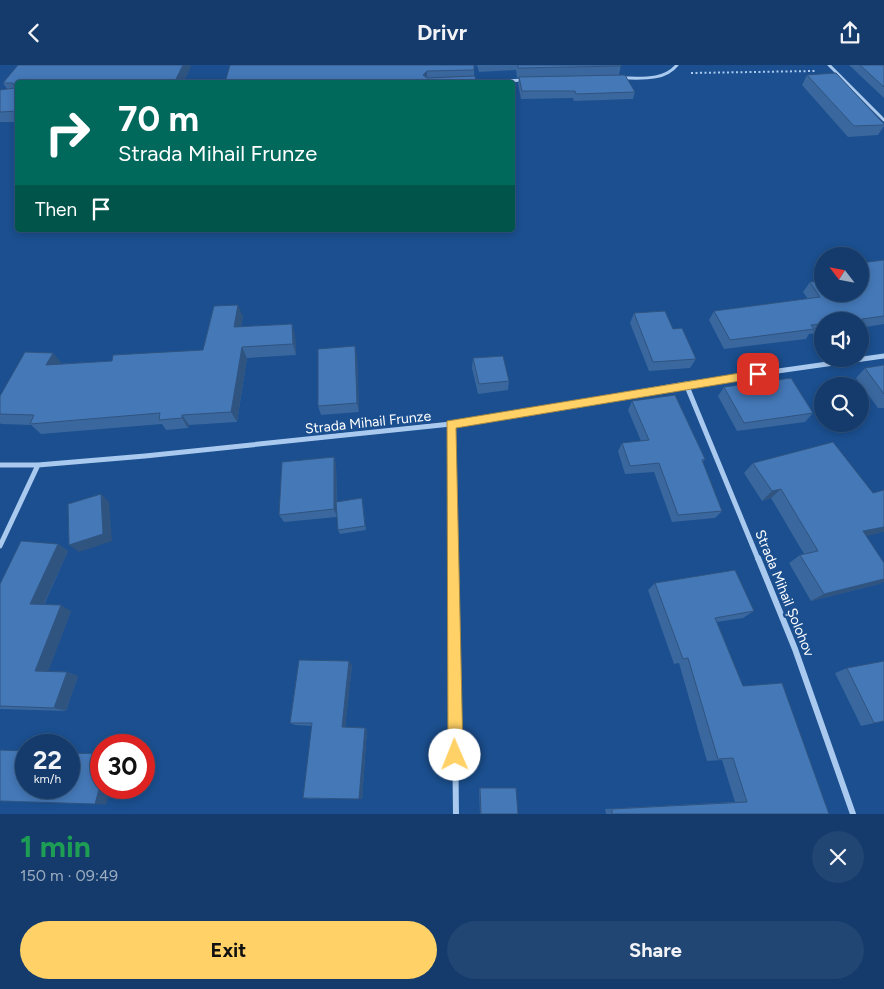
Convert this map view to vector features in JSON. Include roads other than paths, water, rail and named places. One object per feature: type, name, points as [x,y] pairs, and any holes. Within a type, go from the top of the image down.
[{"type":"street","points":[[619,78],[648,78],[670,73],[677,65]]},
{"type":"street","points":[[829,65],[884,120]]},
{"type":"street","points":[[515,81],[533,80]]},
{"type":"street","name":"Strada Mihail Frunze","points":[[0,465],[38,465],[145,456],[451,424],[686,384],[884,356]]},
{"type":"street","name":"Strada Mihail Șolohov","points":[[686,384],[795,649],[853,814]]},
{"type":"street","points":[[451,424],[456,814]]},
{"type":"street","points":[[0,546],[38,465]]}]
